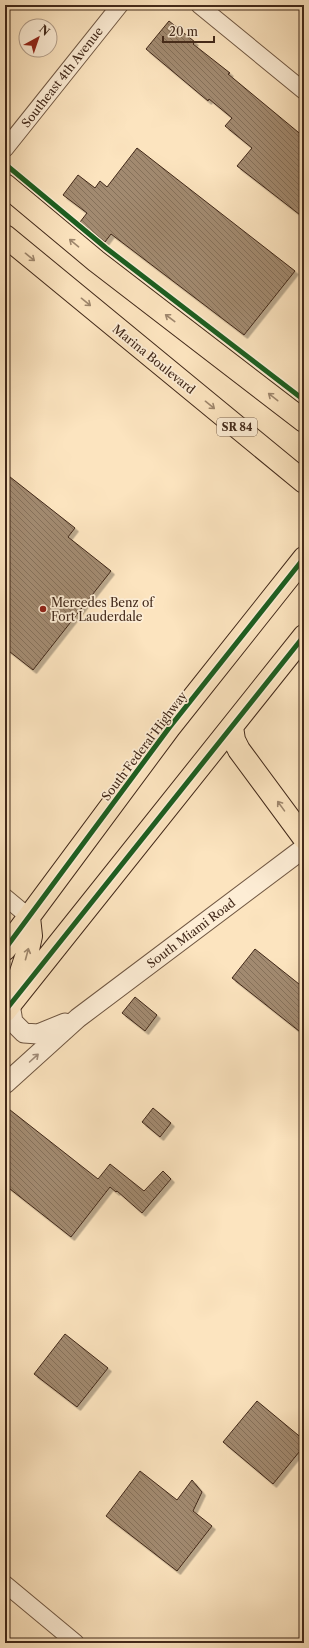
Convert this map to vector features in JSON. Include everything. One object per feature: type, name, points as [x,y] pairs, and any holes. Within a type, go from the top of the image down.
[{"type":"main road","points":[[5,185],[96,261],[304,421]]},
{"type":"main road","name":"Marina Boulevard","points":[[5,236],[304,482]]},
{"type":"main road","name":"South Federal Highway","points":[[5,949],[174,722],[304,558]]},
{"type":"main road","points":[[8,1008],[304,636]]},
{"type":"main road","points":[[232,728],[234,740],[240,750],[304,838]]},
{"type":"main road","points":[[8,1008],[27,954],[31,936],[29,917]]},
{"type":"street","name":"Southeast 4th Avenue","points":[[5,149],[120,5]]},
{"type":"street","points":[[199,5],[304,91]]},
{"type":"street","name":"South Miami Road","points":[[5,1084],[78,1018],[304,848]]},
{"type":"street","points":[[5,897],[29,917]]},
{"type":"street","name":"South Miami Road","points":[[8,1008],[13,1022],[24,1033],[38,1034],[78,1018]]},
{"type":"street","points":[[5,1584],[76,1643]]},
{"type":"building","points":[[169,21],[195,42],[193,44],[230,73],[228,74],[304,137],[304,218],[237,166],[252,148],[225,126],[232,118],[209,99],[208,101],[146,49]]},
{"type":"building","points":[[137,148],[295,271],[244,335],[111,234],[105,242],[80,222],[87,213],[63,195],[78,175],[95,188],[100,181],[107,187]]},
{"type":"building","name":"Mercedes Benz of Fort Lauderdale","points":[[5,473],[75,528],[68,537],[111,571],[33,670],[5,648]]},
{"type":"building","points":[[255,949],[304,988],[304,1035],[232,978]]},
{"type":"building","points":[[135,997],[157,1015],[145,1031],[122,1013]]},
{"type":"building","points":[[5,1106],[98,1179],[110,1164],[144,1191],[163,1171],[171,1179],[142,1213],[117,1191],[116,1192],[110,1187],[71,1237],[5,1185]]},
{"type":"building","points":[[153,1108],[171,1123],[160,1137],[142,1122]]},
{"type":"building","points":[[65,1334],[108,1368],[77,1407],[34,1374]]},
{"type":"building","points":[[257,1401],[304,1440],[304,1446],[273,1484],[223,1442]]},
{"type":"building","points":[[140,1471],[177,1500],[192,1480],[202,1492],[193,1511],[212,1526],[177,1571],[106,1516]]},
{"type":"cycle path","points":[[5,164],[106,248],[304,400]]},
{"type":"cycle path","points":[[5,949],[169,728],[304,558]]},
{"type":"cycle path","points":[[5,1011],[304,636]]},
{"type":"place","name":"Mercedes Benz of Fort Lauderdale","points":[[43,609]]}]
